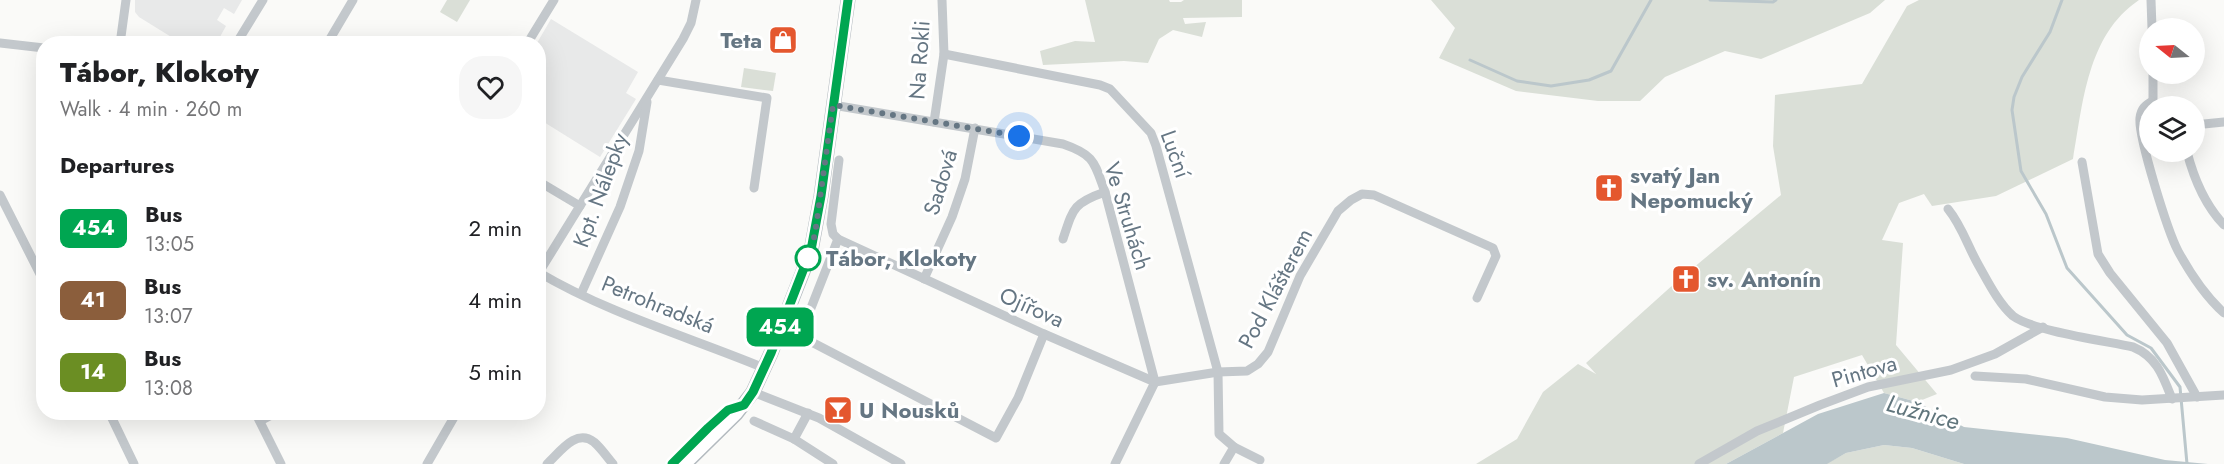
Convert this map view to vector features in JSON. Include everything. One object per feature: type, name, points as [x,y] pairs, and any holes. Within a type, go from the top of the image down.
[{"type":"street","points":[[121,36],[126,0]]},
{"type":"street","points":[[241,36],[263,0]]},
{"type":"street","points":[[332,36],[353,0]]},
{"type":"street","points":[[532,36],[554,0]]},
{"type":"street","name":"Kpt. Nálepky","points":[[546,262],[687,32],[696,0]]},
{"type":"street","points":[[685,464],[736,414],[753,392],[811,250],[848,0]]},
{"type":"street","name":"Na Rokli","points":[[934,122],[944,54],[942,0]]},
{"type":"street","points":[[2151,0],[2152,18]]},
{"type":"street","points":[[0,43],[36,47]]},
{"type":"street","name":"Luční","points":[[944,54],[1100,85],[1110,89],[1151,133],[1218,372],[1219,434],[1234,447]]},
{"type":"street","points":[[658,80],[767,98],[754,188]]},
{"type":"street","name":"Kpt. Nálepky","points":[[581,294],[615,220],[639,151],[648,97]]},
{"type":"street","name":"Ve Struhách","points":[[833,105],[1063,144],[1083,151],[1094,162],[1105,192],[1155,382]]},
{"type":"street","points":[[2205,124],[2224,122]]},
{"type":"street","name":"Sadová","points":[[924,279],[952,218],[965,179],[975,128]]},
{"type":"street","points":[[839,160],[831,224],[833,234],[838,239],[800,336],[996,438],[1018,398],[1044,334]]},
{"type":"street","points":[[2082,162],[2098,254],[2110,273],[2167,343],[2197,397]]},
{"type":"street","points":[[2150,162],[2176,248],[2196,282],[2224,313]]},
{"type":"street","points":[[2190,162],[2204,197],[2215,216],[2224,225]]},
{"type":"street","points":[[546,186],[580,206]]},
{"type":"street","points":[[1063,239],[1072,213],[1079,202],[1105,192]]},
{"type":"street","name":"Pod Klášterem","points":[[1155,382],[1218,372],[1247,371],[1258,364],[1268,352],[1300,276],[1338,211],[1362,194],[1374,195],[1493,248],[1496,256],[1477,298]]},
{"type":"street","points":[[0,195],[36,266]]},
{"type":"street","points":[[1948,209],[1963,231],[1979,266],[2004,306],[2013,316],[2026,323],[2133,346],[2144,351],[2160,369],[2172,399]]},
{"type":"street","name":"Ojířova","points":[[838,239],[1044,334],[1155,382]]},
{"type":"street","name":"Petrohradská","points":[[546,276],[650,324],[764,368]]},
{"type":"street","name":"Pintova","points":[[1699,464],[1757,431],[1820,405],[1868,387],[1951,370],[1995,354],[2043,327]]},
{"type":"street","points":[[1975,376],[2026,379],[2105,397],[2142,400],[2224,395]]},
{"type":"street","points":[[1115,464],[1155,382]]},
{"type":"street","points":[[753,392],[808,413],[890,461],[901,464]]},
{"type":"street","points":[[794,439],[808,413]]},
{"type":"street","points":[[113,420],[135,464]]},
{"type":"street","points":[[259,420],[281,464]]},
{"type":"street","points":[[427,464],[452,420]]},
{"type":"street","points":[[754,421],[794,439],[833,464]]},
{"type":"street","points":[[547,464],[575,438],[582,437],[594,442],[613,464]]},
{"type":"street","points":[[1224,464],[1234,447],[1260,460]]},
{"type":"shaded area","points":[[135,0],[242,0],[234,14],[224,8],[217,20],[226,26],[220,36],[170,36],[139,17],[135,12]]},
{"type":"shaded area","points":[[447,0],[470,0],[457,22],[440,12]]},
{"type":"shaded area","points":[[1085,0],[1181,2],[1184,0],[1242,0],[1242,17],[1183,18],[1185,24],[1206,22],[1202,37],[1173,30],[1159,39],[1148,63],[1124,61],[1043,65],[1040,51],[1075,41],[1095,42]]},
{"type":"shaded area","points":[[1431,0],[1885,0],[1870,13],[1761,59],[1725,51],[1665,77],[1640,101],[1598,101],[1516,91],[1439,58],[1455,28]]},
{"type":"shaded area","points":[[1919,0],[2139,0],[2108,32],[2098,51],[2085,93],[2073,159],[1996,196],[1932,206],[1924,194],[1899,203],[1882,240],[1903,243],[1896,345],[1937,394],[1917,402],[1884,393],[1862,355],[1794,377],[1783,433],[1726,464],[1476,464],[1517,439],[1543,392],[1578,364],[1596,374],[1586,363],[1675,283],[1781,195],[1773,146],[1775,95],[1862,84],[1907,6]]},
{"type":"shaded area","points":[[551,19],[638,72],[626,93],[636,99],[600,157],[546,123],[546,36],[541,36]]},
{"type":"shaded area","points":[[744,68],[776,73],[773,91],[741,87]]},
{"type":"shaded area","points":[[1884,445],[1912,448],[1964,464],[1826,464],[1846,453]]},
{"type":"water","name":"Lužnice","points":[[1884,393],[1917,402],[1964,427],[2067,438],[2165,460],[2208,464],[1964,464],[1912,448],[1884,445],[1846,453],[1827,464],[1726,464],[1818,414]]},
{"type":"waterway","points":[[1470,60],[1517,81],[1551,86],[1589,80],[1611,71],[1651,0]]},
{"type":"waterway","points":[[1710,0],[1773,2],[1776,0]]},
{"type":"waterway","points":[[2062,0],[2050,32],[2022,77],[2014,97],[2012,110],[2021,171],[2046,214],[2067,268],[2127,335],[2151,348],[2180,387],[2187,464]]},
{"type":"bus line","name":"454","points":[[672,464],[698,436],[728,410],[744,405],[753,392],[771,353],[811,250],[821,196],[848,0]]},
{"type":"place","name":"Teta","points":[[783,40]]},
{"type":"place","name":"svatý Jan Nepomucký","points":[[1609,188]]},
{"type":"place","name":"Tábor, Klokoty","points":[[808,258]]},
{"type":"place","name":"sv. Antonín","points":[[1686,279]]},
{"type":"place","name":"U Nousků","points":[[838,410]]},
{"type":"route","points":[[808,258],[815,234],[833,105],[1019,136]]}]
